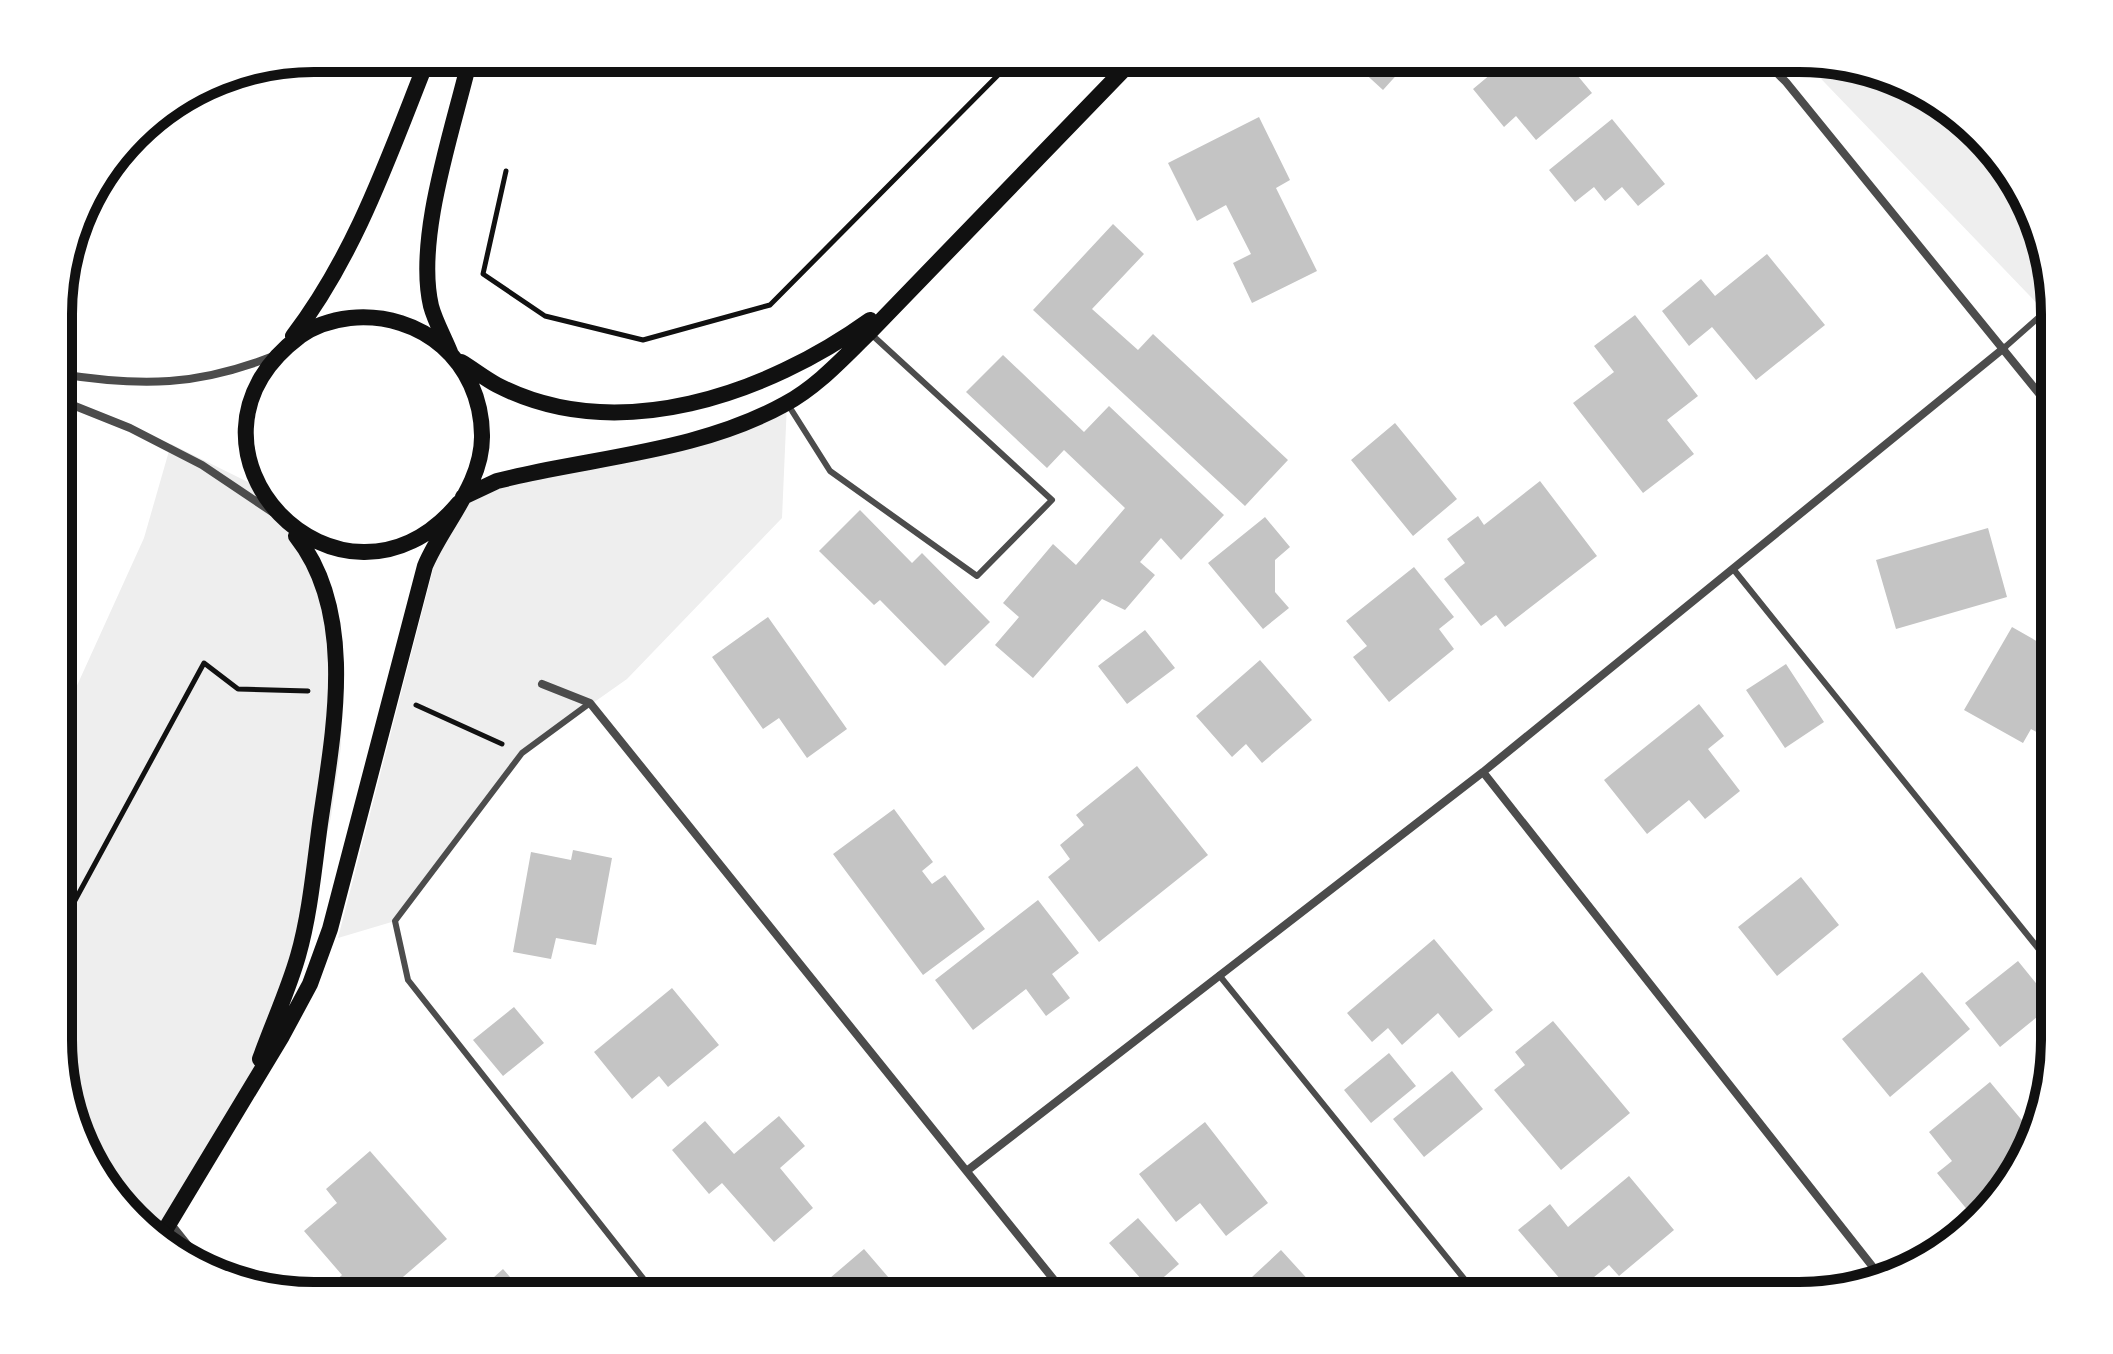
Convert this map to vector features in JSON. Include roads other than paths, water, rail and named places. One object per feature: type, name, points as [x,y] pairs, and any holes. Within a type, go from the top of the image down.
[{"type":"main road","points":[[245,1098],[298,956],[333,751],[336,691],[336,662],[325,595],[308,551],[258,487],[249,460],[246,432],[250,405],[260,378],[309,315],[350,244],[377,187],[422,72]]},
{"type":"main road","points":[[165,1230],[310,984],[325,943],[425,566],[435,541],[461,500],[478,465],[482,437],[479,408],[470,382],[453,355],[431,307],[427,271],[433,207],[467,72]]},
{"type":"main road","points":[[282,519],[313,541],[347,551],[383,550],[417,540],[446,519],[461,500],[497,481],[706,438],[787,403],[825,376],[869,333],[1121,72]]},
{"type":"main road","points":[[279,352],[307,331],[336,319],[368,316],[399,321],[427,334],[497,385],[528,397],[564,407],[639,413],[725,395],[768,377],[844,339],[901,298]]},
{"type":"street","points":[[1776,72],[2040,394]]},
{"type":"street","points":[[968,1170],[1483,772],[2004,348]]},
{"type":"street","points":[[72,376],[152,384],[176,382],[223,374],[279,352]]},
{"type":"street","points":[[72,405],[130,428],[202,465],[282,519]]},
{"type":"street","points":[[542,684],[590,703],[1056,1282]]},
{"type":"street","points":[[1483,772],[1875,1270]]},
{"type":"street","points":[[170,1223],[190,1248]]},
{"type":"lane","points":[[2004,348],[2040,316]]},
{"type":"lane","points":[[787,403],[830,471],[977,576],[1052,500],[869,333]]},
{"type":"lane","points":[[1734,570],[2040,951]]},
{"type":"lane","points":[[590,703],[522,753],[395,921],[408,980],[646,1282]]},
{"type":"lane","points":[[1219,975],[1466,1281]]}]
